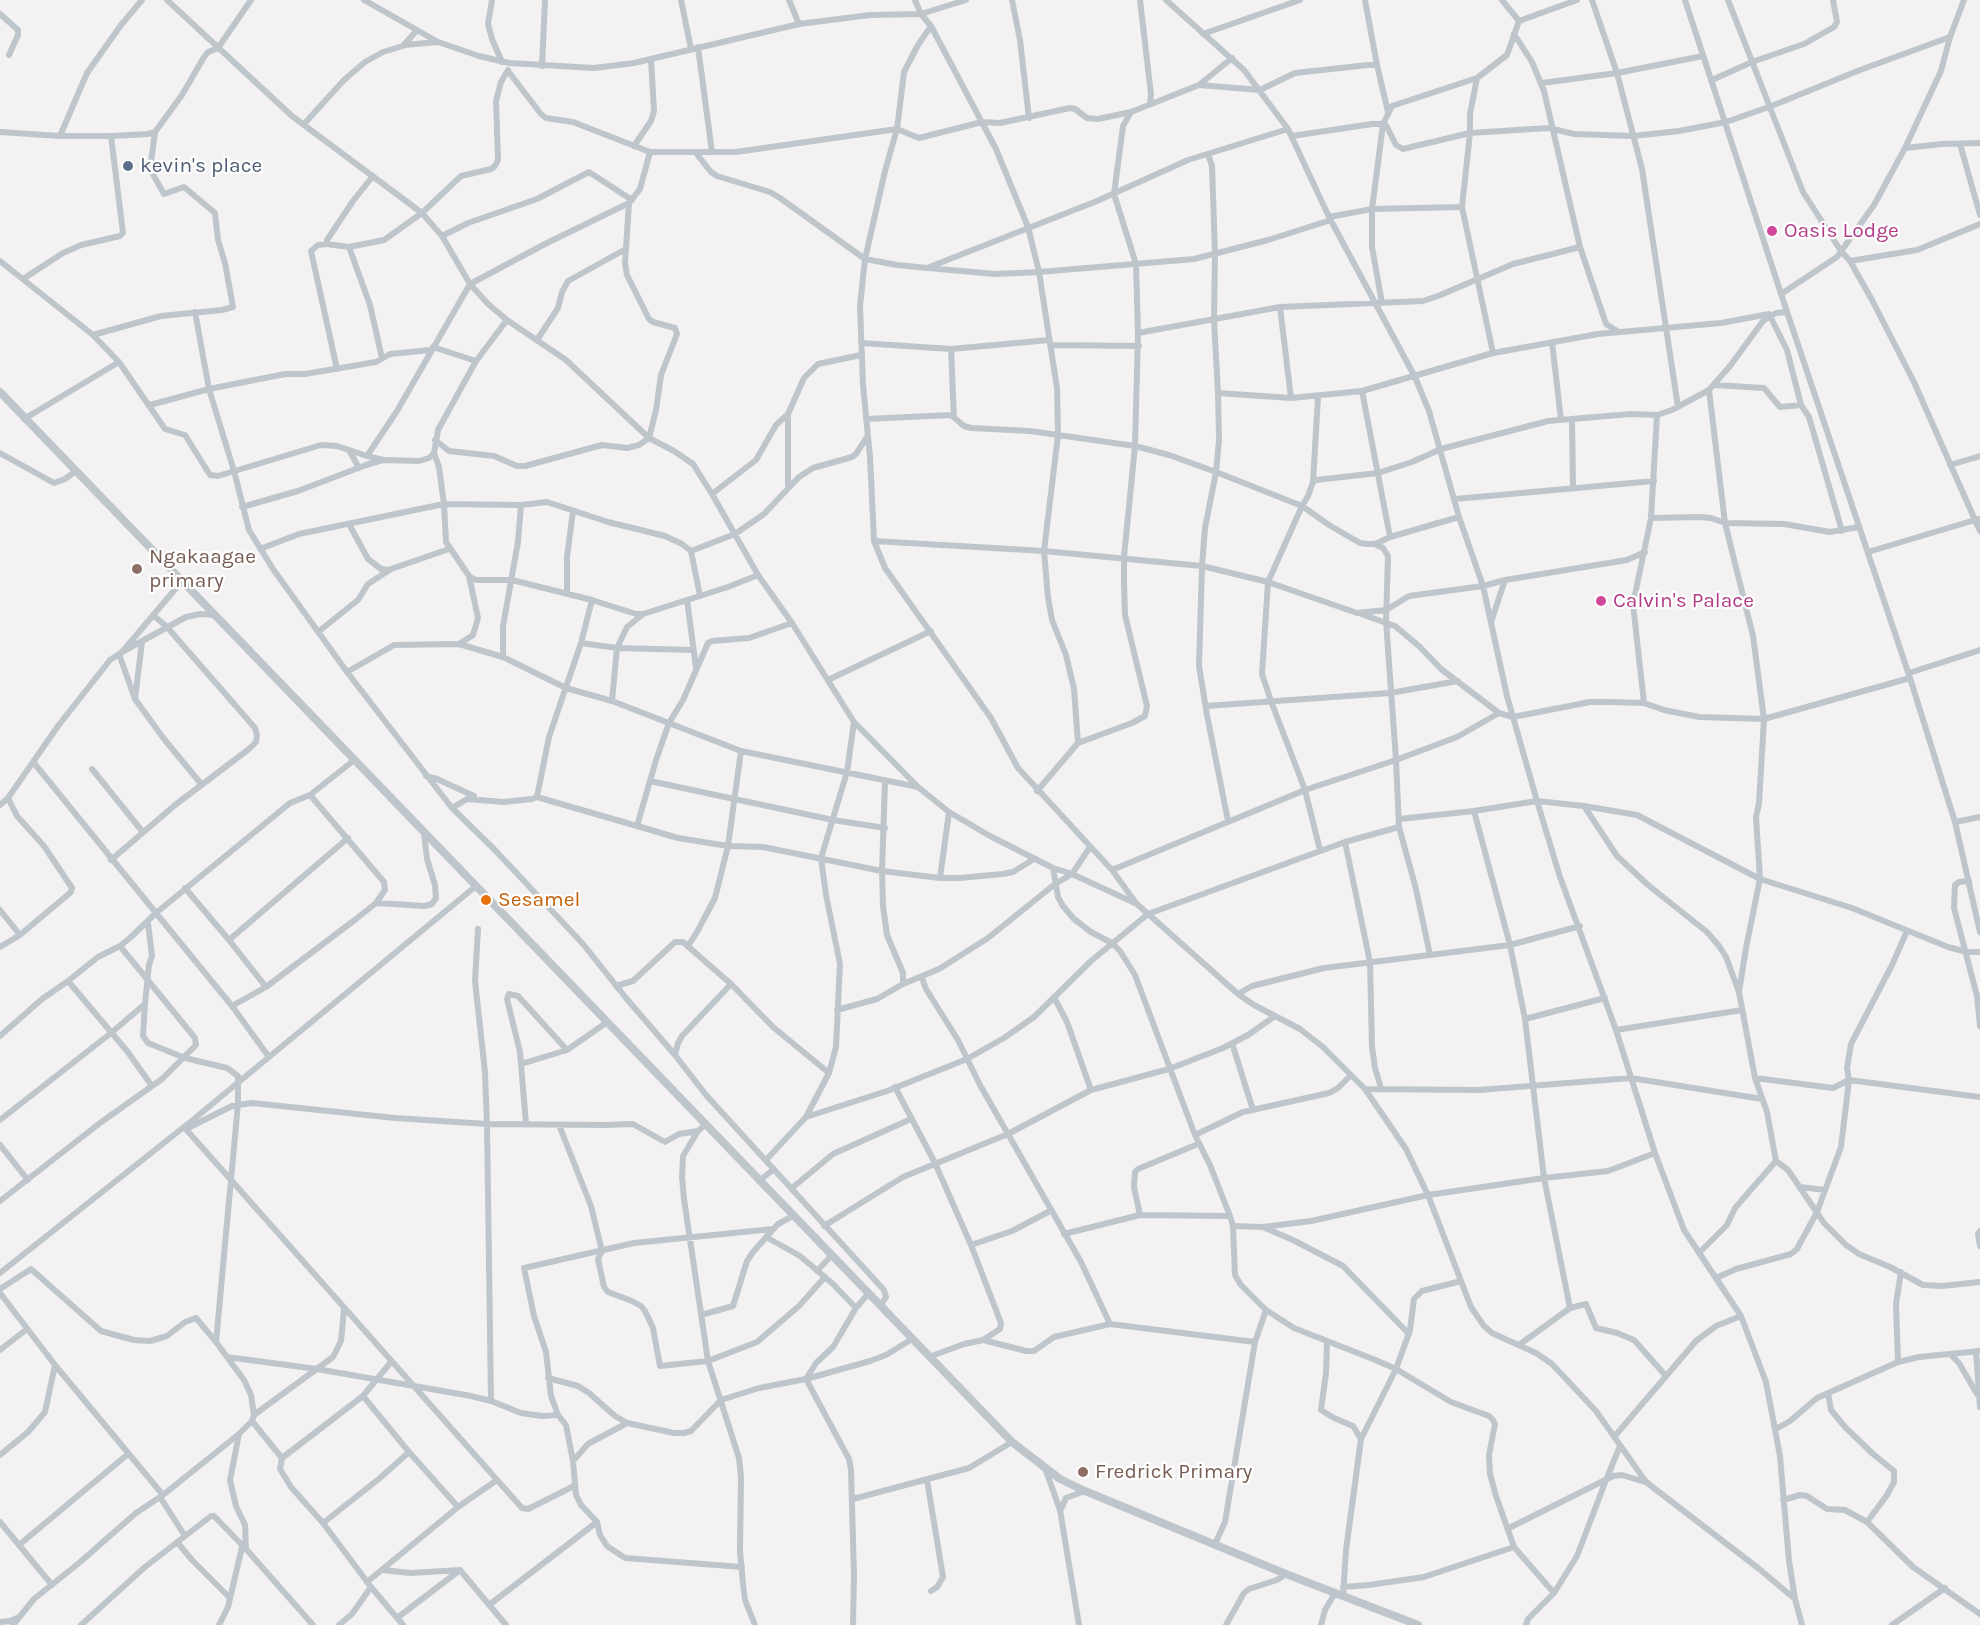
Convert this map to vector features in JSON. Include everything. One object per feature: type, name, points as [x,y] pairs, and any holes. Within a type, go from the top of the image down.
[{"type":"street","points":[[60,136],[87,73],[142,0]]},
{"type":"street","points":[[167,0],[304,124],[422,213],[442,236],[471,284],[507,320],[566,360],[649,438],[693,464],[758,575],[792,622],[854,722],[918,787],[949,812],[990,836],[1053,868],[1072,874],[1137,904]]},
{"type":"street","points":[[93,335],[161,316],[231,308],[234,305],[218,240],[217,219],[212,210],[184,187],[178,187],[164,194],[150,169],[155,132],[182,95],[204,57],[208,52],[218,48],[251,0]]},
{"type":"street","points":[[364,0],[438,42],[506,65],[594,68],[651,59],[799,24],[870,15],[921,14],[966,0]]},
{"type":"street","points":[[492,0],[488,24],[492,39],[506,65],[541,114],[546,118],[573,122],[650,152],[736,153],[897,129],[919,138],[982,122],[1000,123],[1070,108],[1087,118],[1098,119],[1131,111],[1199,85],[1232,58]]},
{"type":"street","points":[[543,66],[545,0]]},
{"type":"street","points":[[681,0],[691,49]]},
{"type":"street","points":[[789,0],[799,24]]},
{"type":"street","points":[[915,0],[996,149],[1028,227],[1039,272],[1057,388],[1058,435],[1044,550],[1050,612],[1066,655],[1074,689],[1078,743]]},
{"type":"street","points":[[1012,0],[1020,40],[1029,118]]},
{"type":"street","points":[[1140,0],[1151,94],[1150,104]]},
{"type":"street","points":[[1166,0],[1232,58],[1260,90],[1290,132],[1330,218],[1379,303],[1414,377],[1441,449],[1459,517],[1483,586],[1513,717],[1536,801],[1560,877],[1580,926],[1616,1030],[1655,1153],[1684,1230],[1742,1316],[1766,1382],[1776,1429],[1785,1534],[1795,1599],[1802,1625]]},
{"type":"street","points":[[1203,34],[1300,0]]},
{"type":"street","points":[[1365,0],[1388,112]]},
{"type":"street","points":[[1502,0],[1519,21]]},
{"type":"street","points":[[1379,303],[1372,247],[1372,209],[1383,123],[1388,112],[1396,103],[1432,94],[1477,78],[1507,55],[1519,21],[1577,0]]},
{"type":"street","points":[[1592,0],[1617,73],[1645,181],[1678,407]]},
{"type":"street","points":[[1685,0],[1909,676],[1955,822],[1980,932]]},
{"type":"street","points":[[1728,0],[1803,192],[1841,251],[1850,261],[1872,300],[1914,382],[1950,465],[1977,519],[1980,531]]},
{"type":"street","points":[[1712,80],[1752,62],[1804,44],[1834,27],[1837,22],[1833,0]]},
{"type":"street","points":[[1782,294],[1832,262],[1874,205],[1905,148],[1941,71],[1950,37],[1964,0]]},
{"type":"street","points":[[0,14],[18,30],[9,55]]},
{"type":"street","points":[[931,26],[904,72],[897,129],[865,259],[860,306],[861,355],[874,541],[885,568],[992,718],[1018,768],[1112,870],[1137,904],[1238,994],[1299,1029],[1323,1047],[1365,1089],[1406,1149],[1428,1195],[1471,1307],[1484,1326],[1492,1333],[1552,1364],[1596,1411],[1646,1482],[1795,1599]]},
{"type":"street","points":[[403,46],[417,30]]},
{"type":"street","points":[[1514,33],[1542,83],[1555,130],[1580,247],[1606,324],[1617,332]]},
{"type":"street","points":[[1383,123],[1395,145],[1403,149],[1470,133],[1541,128],[1574,134],[1633,136],[1679,131],[1726,122],[1770,107],[1860,70],[1950,37]]},
{"type":"street","points":[[304,124],[344,80],[365,62],[383,52],[403,46],[438,42]]},
{"type":"street","points":[[698,47],[712,152]]},
{"type":"street","points":[[1542,83],[1617,73],[1703,56]]},
{"type":"street","points":[[634,146],[651,121],[654,111],[651,59]]},
{"type":"street","points":[[337,369],[311,251],[318,245],[349,247],[384,240],[422,213],[461,176],[491,169],[497,164],[496,101],[506,65]]},
{"type":"street","points":[[1199,85],[1260,90],[1295,72],[1377,65]]},
{"type":"street","points":[[1477,78],[1470,114],[1470,133],[1461,207],[1493,353]]},
{"type":"street","points":[[1037,791],[1078,743],[1132,723],[1144,716],[1147,706],[1125,615],[1124,557],[1135,446],[1138,333],[1136,264],[1114,194],[1123,126],[1131,111]]},
{"type":"street","points":[[1109,117],[1123,126]]},
{"type":"street","points":[[927,268],[1114,194],[1188,160],[1290,132],[1383,123]]},
{"type":"street","points":[[0,132],[60,136],[111,136],[155,132]]},
{"type":"street","points":[[23,279],[63,252],[81,245],[120,236],[123,233],[111,136]]},
{"type":"street","points":[[1905,148],[1980,143]]},
{"type":"street","points":[[1960,144],[1980,215]]},
{"type":"street","points":[[368,456],[471,284],[631,201],[640,189],[650,152]]},
{"type":"street","points":[[696,153],[717,176],[770,192],[865,259],[897,265],[994,274],[1194,259],[1330,218],[1372,209],[1461,207]]},
{"type":"street","points":[[1208,154],[1212,166],[1215,254],[1214,320],[1219,440],[1216,472],[1205,528],[1199,666],[1228,821]]},
{"type":"street","points":[[442,236],[537,199],[589,172],[631,201]]},
{"type":"street","points":[[327,244],[327,240],[343,216],[374,176]]},
{"type":"street","points":[[0,261],[93,335],[119,362],[165,429],[184,435],[210,475],[218,476],[321,445],[337,446],[383,460],[419,461],[449,451],[494,456],[517,466],[525,466],[602,445],[627,448],[639,445],[649,438],[662,375],[677,331],[675,328],[649,319],[627,275],[624,250],[631,201]]},
{"type":"street","points":[[1850,261],[1917,250],[1980,224]]},
{"type":"street","points":[[349,247],[370,305],[382,358]]},
{"type":"street","points":[[1138,333],[1280,307],[1423,301],[1513,264],[1580,247]]},
{"type":"street","points":[[537,340],[558,308],[562,292],[568,281],[624,250]]},
{"type":"street","points":[[1280,307],[1291,398]]},
{"type":"street","points":[[195,312],[209,389],[249,530],[260,549],[347,672],[452,808],[495,849],[584,944],[706,1095],[884,1290],[886,1297],[880,1306]]},
{"type":"street","points":[[1218,393],[1291,398],[1362,391],[1493,353],[1552,342],[1617,332],[1721,323],[1787,312]]},
{"type":"street","points":[[1313,482],[1378,472],[1412,462],[1441,449],[1548,421],[1631,414],[1657,415],[1678,407],[1711,388],[1759,325],[1773,314]]},
{"type":"street","points":[[1773,314],[1787,350],[1801,405],[1809,417],[1842,531]]},
{"type":"street","points":[[459,644],[473,635],[478,624],[469,576],[446,542],[444,504],[435,440],[438,430],[477,362],[507,320]]},
{"type":"street","points":[[1552,342],[1561,420]]},
{"type":"street","points":[[861,343],[951,349],[1049,343],[1138,346]]},
{"type":"street","points":[[150,405],[209,389],[285,374],[305,374],[376,362],[390,354],[432,349],[477,362]]},
{"type":"street","points":[[951,349],[954,417]]},
{"type":"street","points":[[712,494],[756,460],[776,425],[788,414],[810,370],[818,364],[831,360],[861,355]]},
{"type":"street","points":[[24,418],[119,362]]},
{"type":"street","points":[[1711,388],[1764,388],[1780,407],[1801,405]]},
{"type":"street","points":[[1711,388],[1725,523],[1753,636],[1764,719],[1759,803],[1756,817],[1760,879],[1739,992]]},
{"type":"street","points":[[1362,391],[1389,537]]},
{"type":"street","points":[[0,393],[423,830],[606,1023],[701,1128],[759,1181],[1012,1442],[1060,1479],[1085,1491],[1286,1574],[1340,1592],[1418,1625]]},
{"type":"street","points":[[1318,397],[1313,482],[1268,582],[1262,674],[1270,701],[1305,790],[1320,850]]},
{"type":"street","points":[[788,414],[788,488]]},
{"type":"street","points":[[866,419],[951,415],[964,426],[971,428],[1058,435],[1135,446],[1169,455],[1302,506],[1360,543],[1375,544],[1383,548],[1388,556],[1386,621],[1398,819],[1430,955]]},
{"type":"street","points":[[1644,703],[1633,604],[1651,518],[1657,415]]},
{"type":"street","points":[[1572,418],[1572,487]]},
{"type":"street","points":[[691,551],[735,534],[764,514],[799,477],[813,468],[852,457],[868,436]]},
{"type":"street","points":[[435,440],[449,451]]},
{"type":"street","points":[[348,450],[359,468]]},
{"type":"street","points":[[0,453],[54,483],[75,471]]},
{"type":"street","points":[[1950,465],[1980,456]]},
{"type":"street","points":[[242,507],[298,491],[383,460]]},
{"type":"street","points":[[1455,499],[1654,481]]},
{"type":"street","points":[[260,549],[299,534],[444,504],[521,505],[547,502],[573,512],[664,536],[682,544],[691,551],[700,596]]},
{"type":"street","points":[[503,657],[504,626],[518,542],[521,505]]},
{"type":"street","points":[[567,594],[567,557],[573,512]]},
{"type":"street","points":[[1375,544],[1389,537],[1459,517]]},
{"type":"street","points":[[1651,518],[1699,517],[1725,523],[1785,524],[1830,532],[1859,527]]},
{"type":"street","points":[[1868,552],[1977,519]]},
{"type":"street","points":[[349,524],[368,559],[381,570],[391,570]]},
{"type":"street","points":[[874,541],[1044,550],[1124,557],[1202,566],[1268,582],[1386,621],[1406,634],[1441,669],[1498,713],[1513,717],[1590,702],[1644,703],[1690,716],[1764,719],[1909,676],[1980,650]]},
{"type":"street","points":[[318,632],[358,600],[368,584],[391,570],[449,549]]},
{"type":"street","points":[[1357,613],[1386,610],[1408,596],[1483,586],[1505,580],[1627,560],[1645,552]]},
{"type":"street","points":[[469,576],[476,580],[512,579],[636,614],[643,614],[758,575]]},
{"type":"street","points":[[120,653],[183,580]]},
{"type":"street","points":[[1491,624],[1505,580]]},
{"type":"street","points":[[537,796],[549,737],[581,644],[592,600]]},
{"type":"street","points":[[687,600],[696,669]]},
{"type":"street","points":[[612,701],[617,648],[627,627],[643,614]]},
{"type":"street","points":[[111,860],[142,831],[256,742],[255,728],[167,627],[153,615]]},
{"type":"street","points":[[0,805],[8,798],[58,726],[110,660],[167,627],[193,615],[215,615]]},
{"type":"street","points":[[637,826],[669,723],[683,700],[709,642],[749,638],[792,622]]},
{"type":"street","points":[[828,680],[931,632]]},
{"type":"street","points":[[135,699],[142,642]]},
{"type":"street","points":[[347,672],[394,645],[459,644],[503,657],[566,688],[612,701],[741,751],[918,787]]},
{"type":"street","points":[[581,644],[617,648],[693,650]]},
{"type":"street","points":[[120,653],[135,699],[202,785]]},
{"type":"street","points":[[1206,706],[1389,693],[1459,681]]},
{"type":"street","points":[[1112,870],[1305,790],[1457,737],[1498,713]]},
{"type":"street","points":[[766,1160],[806,1117],[829,1073],[836,1047],[840,964],[821,858],[847,772],[854,722]]},
{"type":"street","points":[[688,946],[698,932],[715,898],[728,846],[741,751]]},
{"type":"street","points":[[0,1036],[42,999],[98,957],[120,946],[185,888],[291,803],[310,795],[353,760]]},
{"type":"street","points":[[34,763],[232,1006],[269,1057]]},
{"type":"street","points":[[92,769],[142,831]]},
{"type":"street","points":[[426,776],[492,802],[532,799],[537,796],[678,838],[728,846],[763,847],[882,871],[960,878],[1013,872],[1034,859]]},
{"type":"street","points":[[650,781],[833,820],[885,828]]},
{"type":"street","points":[[885,782],[882,871],[885,923],[891,948],[903,973],[903,984]]},
{"type":"street","points":[[232,1006],[266,987],[376,903],[385,890],[384,882],[310,795]]},
{"type":"street","points":[[0,947],[20,935],[71,892],[72,888],[44,846],[17,816],[8,798]]},
{"type":"street","points":[[452,808],[464,799],[477,798]]},
{"type":"street","points":[[1398,819],[1474,811],[1536,801],[1631,814],[1644,818],[1760,879],[1852,908],[1964,952],[1980,952]]},
{"type":"street","points":[[1584,806],[1617,856],[1648,885],[1707,932],[1726,957],[1739,992],[1755,1078],[1767,1112],[1776,1161],[1788,1170],[1824,1223],[1852,1250],[1901,1272],[1923,1285],[1930,1287],[1980,1281]]},
{"type":"street","points":[[1474,811],[1510,945],[1525,1019],[1544,1178],[1569,1308]]},
{"type":"street","points":[[940,878],[949,812]]},
{"type":"street","points":[[1955,822],[1980,817]]},
{"type":"street","points":[[806,1117],[895,1087],[967,1059],[1004,1038],[1034,1017],[1112,943],[1148,914],[1320,850],[1399,827]]},
{"type":"street","points":[[376,903],[425,906],[432,904],[436,898],[423,830]]},
{"type":"street","points":[[229,940],[348,838]]},
{"type":"street","points":[[1345,842],[1370,962],[1372,1047],[1381,1088]]},
{"type":"street","points":[[837,1010],[877,999],[903,984],[922,978],[988,938],[1055,884],[1072,874],[1090,847]]},
{"type":"street","points":[[1053,868],[1058,897],[1074,919],[1091,932],[1112,943],[1120,951],[1135,975],[1198,1143],[1210,1165],[1230,1216],[1233,1226],[1235,1275],[1245,1290],[1266,1310],[1294,1328],[1396,1369],[1451,1402],[1489,1416],[1495,1424],[1489,1455],[1490,1474],[1514,1547],[1554,1593]]},
{"type":"street","points":[[1969,881],[1959,882],[1956,885],[1954,908],[1977,996],[1980,1026]]},
{"type":"street","points":[[0,1273],[185,1128],[476,886]]},
{"type":"street","points":[[185,888],[266,987]]},
{"type":"street","points":[[0,910],[20,935]]},
{"type":"street","points":[[148,923],[152,956],[147,981],[144,1039],[158,1048],[185,1058],[227,1068],[235,1072],[239,1081],[216,1342]]},
{"type":"street","points":[[1238,994],[1252,986],[1298,974],[1370,962],[1510,945],[1580,926]]},
{"type":"street","points":[[478,929],[476,987],[488,1124],[491,1401]]},
{"type":"street","points":[[1716,1278],[1736,1269],[1791,1254],[1797,1250],[1817,1212],[1841,1147],[1851,1044],[1907,931]]},
{"type":"street","points":[[616,986],[635,979],[675,942],[683,942],[697,956],[711,965],[773,1027],[829,1073]]},
{"type":"street","points":[[0,1201],[100,1123],[162,1079],[196,1046],[195,1038],[120,946]]},
{"type":"street","points":[[922,978],[1050,1211],[1082,1262],[1110,1324]]},
{"type":"street","points":[[68,981],[152,1086]]},
{"type":"street","points":[[675,1055],[682,1036],[731,984]]},
{"type":"street","points":[[526,1124],[521,1064],[507,999],[509,994],[518,996],[567,1050]]},
{"type":"street","points":[[1054,997],[1067,1022],[1091,1090]]},
{"type":"street","points":[[1525,1019],[1605,998]]},
{"type":"street","points":[[0,1120],[111,1034],[145,1004]]},
{"type":"street","points":[[1616,1030],[1742,1010]]},
{"type":"street","points":[[824,1226],[885,1186],[934,1163],[1008,1134],[1091,1090],[1169,1069],[1232,1043],[1275,1016]]},
{"type":"street","points":[[521,1064],[567,1050],[606,1023]]},
{"type":"street","points":[[1232,1043],[1253,1110]]},
{"type":"street","points":[[1195,1135],[1243,1112],[1329,1093],[1338,1088],[1351,1075]]},
{"type":"street","points":[[1365,1089],[1452,1090],[1631,1078],[1762,1099]]},
{"type":"street","points":[[1755,1078],[1833,1088],[1849,1080],[1980,1097]]},
{"type":"street","points":[[895,1087],[934,1163],[971,1245],[1001,1323],[1000,1329],[982,1340],[929,1357]]},
{"type":"street","points":[[185,1128],[238,1104],[252,1103],[395,1118],[488,1124],[633,1124],[665,1142],[679,1134],[701,1128]]},
{"type":"street","points":[[792,1188],[833,1154],[911,1119]]},
{"type":"street","points":[[559,1125],[591,1206],[602,1251],[598,1259],[604,1287],[608,1292],[641,1306],[645,1311],[653,1328],[660,1366],[708,1361],[757,1342],[799,1306],[825,1277]]},
{"type":"street","points":[[185,1128],[524,1510],[574,1486]]},
{"type":"street","points":[[701,1128],[683,1156],[683,1188],[708,1361],[739,1458],[742,1567],[745,1600],[754,1625]]},
{"type":"street","points":[[1140,1215],[1134,1187],[1135,1172],[1198,1143]]},
{"type":"street","points":[[0,1145],[28,1180]]},
{"type":"street","points":[[1233,1226],[1263,1227],[1311,1221],[1428,1195],[1608,1171],[1655,1153]]},
{"type":"street","points":[[1699,1253],[1727,1226],[1739,1203],[1776,1161]]},
{"type":"street","points":[[759,1181],[774,1169]]},
{"type":"street","points":[[1800,1187],[1825,1190]]},
{"type":"street","points":[[971,1245],[1012,1231],[1050,1211]]},
{"type":"street","points":[[1064,1234],[1140,1215],[1230,1216]]},
{"type":"street","points":[[701,1315],[733,1306],[747,1261],[778,1224],[793,1216]]},
{"type":"street","points":[[1263,1227],[1343,1266],[1409,1334]]},
{"type":"street","points":[[742,1567],[625,1558],[607,1546],[600,1535],[597,1522],[581,1504],[574,1486],[573,1461],[566,1425],[553,1404],[546,1352],[534,1316],[524,1268],[634,1243],[773,1229]]},
{"type":"street","points":[[1980,1232],[1978,1234],[1980,1245]]},
{"type":"street","points":[[766,1237],[800,1256],[856,1308]]},
{"type":"street","points":[[818,1271],[837,1239]]},
{"type":"street","points":[[185,1536],[161,1496],[55,1365],[0,1291],[30,1269],[101,1331],[134,1340],[150,1341],[166,1336],[185,1322],[196,1318],[249,1389],[253,1418],[282,1458]]},
{"type":"street","points":[[1898,1362],[1896,1304],[1901,1272]]},
{"type":"street","points":[[1321,1625],[1325,1610],[1340,1592],[1361,1439],[1396,1369],[1409,1334],[1412,1306],[1422,1291],[1461,1281]]},
{"type":"street","points":[[806,1379],[816,1364],[833,1347],[856,1308],[868,1294]]},
{"type":"street","points":[[1519,1345],[1569,1308],[1583,1304],[1588,1306],[1596,1328],[1634,1340],[1666,1376]]},
{"type":"street","points":[[13,1625],[34,1599],[136,1513],[161,1496],[239,1434],[253,1418],[333,1357],[340,1346],[344,1309]]},
{"type":"street","points":[[1215,1544],[1225,1522],[1255,1342],[1266,1310]]},
{"type":"street","points":[[1614,1437],[1696,1341],[1716,1326],[1742,1316]]},
{"type":"street","points":[[982,1340],[1034,1351],[1054,1338],[1110,1324],[1255,1342]]},
{"type":"street","points":[[0,1350],[27,1329]]},
{"type":"street","points":[[548,1378],[578,1386],[627,1424],[674,1432],[691,1431],[721,1400],[759,1388],[806,1379],[870,1361],[886,1355],[912,1339]]},
{"type":"street","points":[[1327,1342],[1321,1410],[1353,1426],[1361,1439]]},
{"type":"street","points":[[1776,1429],[1790,1421],[1817,1398],[1898,1362],[1919,1357],[1978,1351],[1980,1407]]},
{"type":"street","points":[[1951,1355],[1978,1396]]},
{"type":"street","points":[[227,1357],[317,1369],[471,1396],[522,1413],[542,1416],[558,1415]]},
{"type":"street","points":[[392,1362],[363,1396],[282,1458],[280,1465],[281,1472],[403,1625]]},
{"type":"street","points":[[0,1455],[45,1412],[55,1365]]},
{"type":"street","points":[[806,1379],[849,1459],[853,1499],[853,1625]]},
{"type":"street","points":[[1828,1393],[1831,1410],[1845,1427],[1894,1471],[1894,1482],[1867,1522]]},
{"type":"street","points":[[363,1396],[458,1507]]},
{"type":"street","points":[[573,1461],[588,1444],[627,1424]]},
{"type":"street","points":[[219,1625],[228,1607],[244,1548],[244,1525],[236,1506],[230,1480],[239,1434]]},
{"type":"street","points":[[853,1499],[969,1468],[1012,1442]]},
{"type":"street","points":[[1526,1625],[1528,1619],[1554,1593],[1577,1556],[1620,1446]]},
{"type":"street","points":[[323,1523],[381,1478],[409,1452]]},
{"type":"street","points":[[19,1545],[128,1454]]},
{"type":"street","points":[[1045,1468],[1060,1510],[1078,1625]]},
{"type":"street","points":[[1509,1528],[1613,1476],[1622,1475],[1646,1482]]},
{"type":"street","points":[[339,1625],[352,1614],[369,1584],[382,1570],[458,1507],[497,1480]]},
{"type":"street","points":[[927,1480],[943,1577],[937,1587],[931,1591]]},
{"type":"street","points":[[1060,1510],[1066,1498],[1085,1491]]},
{"type":"street","points":[[1783,1500],[1800,1495],[1807,1496],[1827,1509],[1845,1510],[1867,1522],[1913,1567],[1980,1614]]},
{"type":"street","points":[[81,1625],[145,1567],[207,1517],[214,1516],[313,1625]]},
{"type":"street","points":[[0,1522],[52,1584]]},
{"type":"street","points":[[489,1605],[597,1522]]},
{"type":"street","points":[[177,1542],[230,1598]]},
{"type":"street","points":[[1340,1592],[1424,1576],[1514,1547]]},
{"type":"street","points":[[382,1570],[411,1573],[460,1570]]},
{"type":"street","points":[[460,1570],[506,1625]]},
{"type":"street","points":[[397,1618],[460,1570]]},
{"type":"street","points":[[1226,1625],[1244,1593],[1286,1574]]},
{"type":"street","points":[[1892,1625],[1945,1588]]},
{"type":"street","points":[[0,1622],[17,1618]]},
{"type":"place","name":"kevin's place","points":[[128,166]]},
{"type":"place","name":"Oasis Lodge","points":[[1772,231]]},
{"type":"place","name":"Ngakaagae primary","points":[[137,569]]},
{"type":"place","name":"Calvin's Palace","points":[[1601,601]]},
{"type":"place","name":"Sesamel","points":[[486,900]]},
{"type":"place","name":"Fredrick Primary","points":[[1083,1472]]}]
